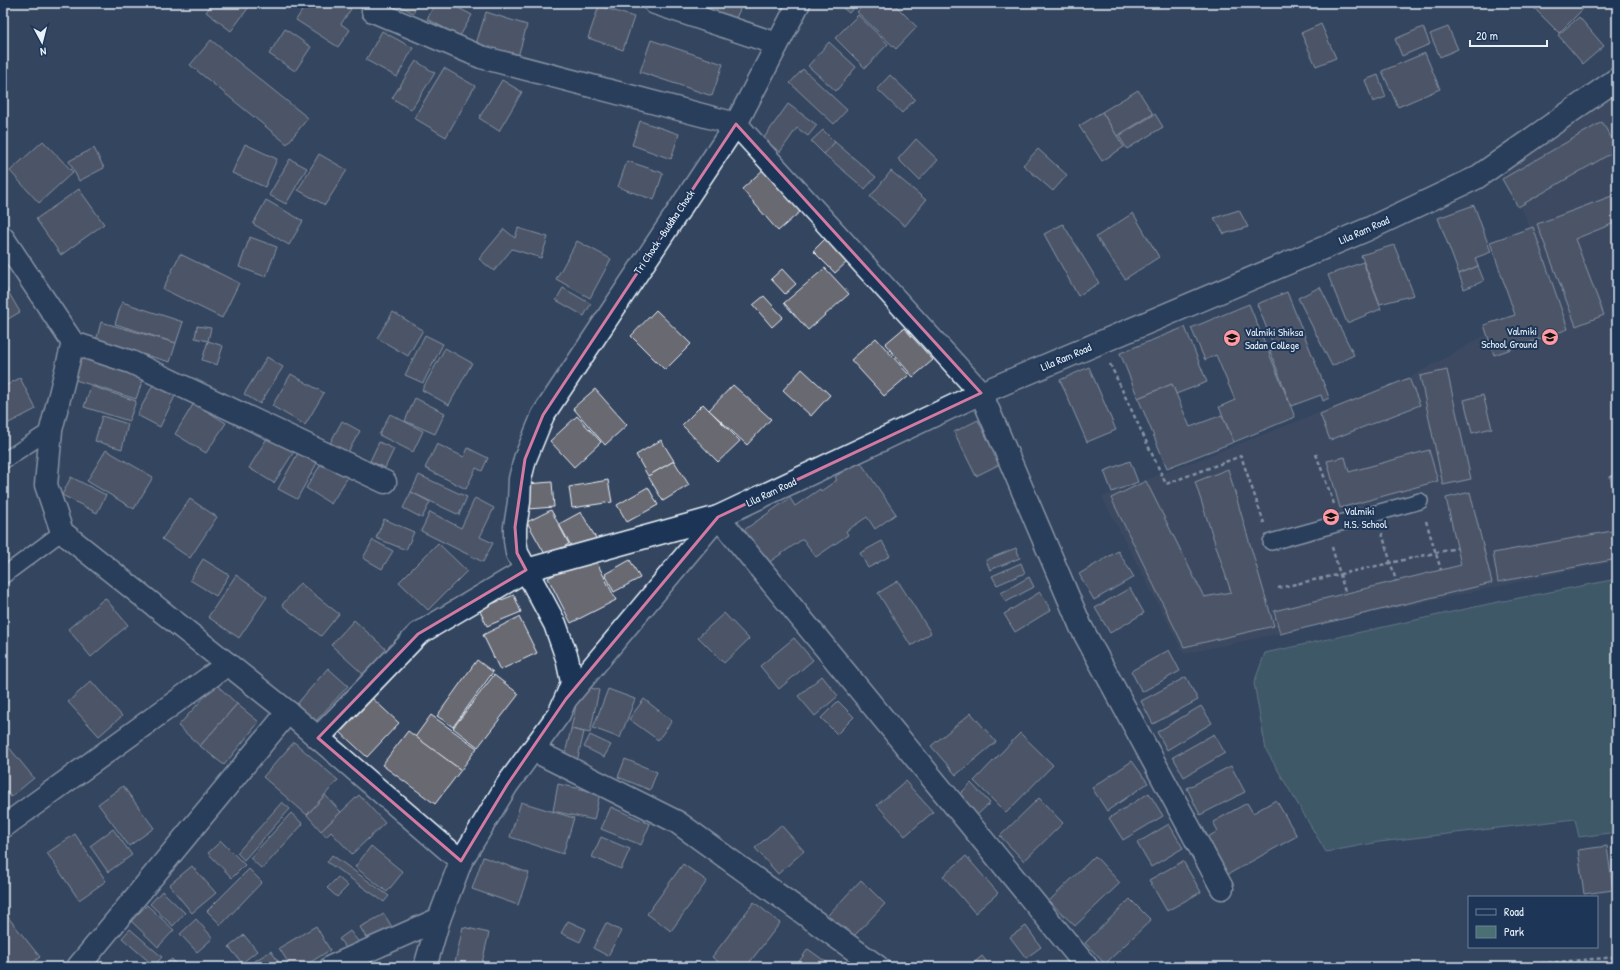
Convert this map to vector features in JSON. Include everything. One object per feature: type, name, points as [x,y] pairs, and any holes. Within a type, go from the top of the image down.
[{"type":"street","points":[[655,3],[777,44]]},
{"type":"street","name":"Tri Chock -Buddha Chock","points":[[566,699],[572,682],[567,658],[555,624],[517,553],[514,527],[519,502],[520,479],[525,459],[543,415],[736,124],[799,3]]},
{"type":"street","points":[[373,11],[481,57],[736,124],[981,393],[1081,627],[1222,888]]},
{"type":"street","name":"Lila Ram Road","points":[[566,699],[718,517],[981,393],[1366,230],[1476,178],[1617,79]]},
{"type":"street","points":[[3,238],[73,342],[131,362],[385,482]]},
{"type":"street","points":[[73,342],[51,430],[46,485],[62,532],[288,712],[461,861]]},
{"type":"street","points":[[318,738],[418,634],[526,570],[718,517],[1086,967]]},
{"type":"street","points":[[3,827],[228,664]]},
{"type":"street","points":[[425,967],[439,919],[461,861],[507,785],[559,714],[566,699]]},
{"type":"street","points":[[78,967],[288,712]]},
{"type":"street","points":[[533,750],[677,822],[878,967]]},
{"type":"street","points":[[330,967],[439,919]]},
{"type":"lane","points":[[3,461],[51,430]]},
{"type":"lane","points":[[1271,542],[1420,502]]},
{"type":"lane","points":[[3,576],[62,532]]},
{"type":"path","points":[[1101,342],[1114,375],[1166,484],[1241,456],[1271,542]]},
{"type":"path","points":[[1316,454],[1341,523]]},
{"type":"path","points":[[1420,502],[1441,570]]},
{"type":"path","points":[[1377,513],[1396,581]]},
{"type":"path","points":[[1326,527],[1345,592]]},
{"type":"path","points":[[1278,588],[1457,548]]},
{"type":"path","points":[[1499,967],[1617,957]]},
{"type":"highlighted area","points":[[736,124],[981,393],[718,517],[566,699],[507,785],[461,861],[318,738],[418,634],[526,570],[517,553],[515,527],[525,459],[543,415]]},
{"type":"shaded area","name":"Valmiki School Ground","points":[[1617,95],[1617,561],[1184,654],[1102,497],[1409,378],[1557,295],[1506,170]]},
{"type":"green space","points":[[1612,580],[1617,612],[1617,832],[1579,837],[1575,819],[1379,842],[1326,852],[1266,750],[1254,683],[1265,653],[1493,603]]},
{"type":"building","points":[[213,3],[252,3],[231,31],[206,12]]},
{"type":"building","points":[[307,3],[341,3],[351,9],[341,24],[350,30],[338,47],[296,20]]},
{"type":"building","points":[[395,3],[418,3],[413,13]]},
{"type":"building","points":[[436,3],[449,3],[472,15],[460,36],[427,19]]},
{"type":"building","points":[[487,3],[507,3],[505,8]]},
{"type":"building","points":[[688,3],[743,3],[734,22]]},
{"type":"building","points":[[837,3],[858,3],[849,13]]},
{"type":"building","points":[[865,3],[893,3],[917,27],[896,49],[857,12]]},
{"type":"building","points":[[1529,3],[1577,3],[1583,9],[1559,33]]},
{"type":"building","points":[[1610,3],[1617,3],[1617,5],[1614,7]]},
{"type":"building","points":[[599,6],[634,17],[623,50],[588,38]]},
{"type":"building","points":[[486,12],[527,25],[517,60],[475,47]]},
{"type":"building","points":[[858,15],[888,44],[865,68],[835,38]]},
{"type":"building","points":[[1579,17],[1604,46],[1583,64],[1558,35]]},
{"type":"building","points":[[1321,24],[1336,58],[1316,66],[1301,33]]},
{"type":"building","points":[[1423,27],[1430,44],[1402,56],[1395,39]]},
{"type":"building","points":[[1448,27],[1458,49],[1440,57],[1430,34]]},
{"type":"building","points":[[285,29],[311,47],[295,71],[269,54]]},
{"type":"building","points":[[382,31],[413,48],[397,77],[366,60]]},
{"type":"building","points":[[211,40],[308,118],[287,144],[190,65]]},
{"type":"building","points":[[651,40],[723,64],[712,96],[640,72]]},
{"type":"building","points":[[829,42],[856,67],[836,91],[808,66]]},
{"type":"building","points":[[1425,53],[1440,89],[1398,107],[1382,71]]},
{"type":"building","points":[[416,61],[435,73],[411,110],[392,98]]},
{"type":"building","points":[[444,68],[475,86],[446,137],[414,118]]},
{"type":"building","points":[[803,69],[847,110],[834,124],[790,83]]},
{"type":"building","points":[[890,75],[915,99],[902,113],[877,89]]},
{"type":"building","points":[[1378,75],[1386,97],[1373,102],[1365,80]]},
{"type":"building","points":[[502,80],[522,92],[499,131],[479,118]]},
{"type":"building","points":[[1138,90],[1153,114],[1117,136],[1102,112]]},
{"type":"building","points":[[788,104],[817,125],[808,136],[797,128],[780,152],[763,139]]},
{"type":"building","points":[[1102,112],[1124,147],[1102,161],[1079,126]]},
{"type":"building","points":[[1155,114],[1163,127],[1127,149],[1119,136]]},
{"type":"building","points":[[640,121],[679,134],[671,159],[632,145]]},
{"type":"building","points":[[1602,122],[1617,150],[1518,207],[1502,179]]},
{"type":"building","points":[[823,130],[835,142],[824,154],[811,141]]},
{"type":"building","points":[[916,139],[938,160],[919,180],[898,159]]},
{"type":"building","points":[[43,141],[73,172],[39,203],[10,171]]},
{"type":"building","points":[[835,142],[876,177],[865,189],[824,154]]},
{"type":"building","points":[[245,144],[277,159],[265,187],[232,173]]},
{"type":"building","points":[[94,148],[104,168],[79,181],[69,161]]},
{"type":"building","points":[[1038,149],[1067,175],[1053,191],[1023,165]]},
{"type":"building","points":[[319,154],[347,170],[325,205],[298,190]]},
{"type":"building","points":[[290,159],[307,168],[286,204],[269,195]]},
{"type":"building","points":[[627,161],[663,173],[654,200],[618,187]]},
{"type":"building","points":[[765,168],[802,210],[778,231],[742,189]]},
{"type":"building","points":[[891,171],[926,200],[905,226],[870,197]]},
{"type":"building","points":[[79,189],[104,224],[61,255],[36,219]]},
{"type":"building","points":[[1617,194],[1617,222],[1575,239],[1604,315],[1576,326],[1537,224]]},
{"type":"building","points":[[266,200],[303,221],[289,245],[253,224]]},
{"type":"building","points":[[1474,205],[1491,252],[1475,258],[1478,266],[1459,274],[1438,218]]},
{"type":"building","points":[[1239,210],[1248,227],[1224,234],[1214,218]]},
{"type":"building","points":[[1133,213],[1159,257],[1125,279],[1096,237]]},
{"type":"building","points":[[1063,224],[1099,283],[1078,296],[1044,234]]},
{"type":"building","points":[[1533,227],[1568,329],[1494,355],[1484,325],[1515,315],[1490,242]]},
{"type":"building","points":[[518,228],[548,237],[541,258],[512,249],[494,271],[479,259],[504,229],[515,238]]},
{"type":"building","points":[[250,237],[277,247],[266,277],[239,267]]},
{"type":"building","points":[[825,239],[848,261],[835,273],[813,251]]},
{"type":"building","points":[[577,241],[611,259],[590,298],[556,279]]},
{"type":"building","points":[[1394,245],[1414,295],[1380,304],[1361,255]]},
{"type":"building","points":[[180,254],[239,283],[222,318],[163,289]]},
{"type":"building","points":[[1363,262],[1381,309],[1347,323],[1328,275]]},
{"type":"building","points":[[1478,266],[1484,281],[1464,289],[1459,274]]},
{"type":"building","points":[[825,268],[849,294],[808,330],[784,303]]},
{"type":"building","points":[[782,269],[796,284],[785,294],[771,279]]},
{"type":"building","points":[[3,283],[20,312],[3,322]]},
{"type":"building","points":[[1320,287],[1354,355],[1332,366],[1298,298]]},
{"type":"building","points":[[563,288],[591,304],[584,316],[556,300]]},
{"type":"building","points":[[1287,292],[1329,398],[1323,401],[1321,395],[1291,406],[1270,351],[1275,349],[1257,304]]},
{"type":"building","points":[[764,296],[783,317],[772,327],[753,305]]},
{"type":"building","points":[[122,302],[183,322],[176,343],[115,324]]},
{"type":"building","points":[[1249,304],[1295,417],[1234,442],[1219,407],[1235,400],[1216,355],[1205,360],[1191,328]]},
{"type":"building","points":[[656,310],[691,344],[665,370],[631,336]]},
{"type":"building","points":[[393,312],[423,330],[408,356],[377,338]]},
{"type":"building","points":[[101,322],[176,343],[170,362],[96,341]]},
{"type":"building","points":[[197,326],[211,328],[208,341],[195,338]]},
{"type":"building","points":[[1185,327],[1207,382],[1176,394],[1172,384],[1138,398],[1120,353]]},
{"type":"building","points":[[904,328],[933,360],[913,377],[885,344]]},
{"type":"building","points":[[425,335],[443,344],[423,383],[405,375]]},
{"type":"building","points":[[876,338],[909,375],[884,396],[851,360]]},
{"type":"building","points":[[208,341],[223,346],[217,365],[202,360]]},
{"type":"building","points":[[445,348],[472,363],[449,405],[422,390]]},
{"type":"building","points":[[80,355],[144,376],[136,399],[72,379]]},
{"type":"building","points":[[267,357],[283,367],[260,404],[244,394]]},
{"type":"building","points":[[1089,367],[1116,430],[1087,442],[1060,380]]},
{"type":"building","points":[[802,369],[830,395],[811,416],[783,390]]},
{"type":"building","points":[[1447,370],[1471,479],[1443,485],[1420,376]]},
{"type":"building","points":[[291,374],[324,393],[305,425],[272,406]]},
{"type":"building","points":[[20,378],[36,409],[3,426],[3,387]]},
{"type":"building","points":[[1409,378],[1420,405],[1330,440],[1320,414]]},
{"type":"building","points":[[154,383],[176,394],[160,427],[137,415]]},
{"type":"building","points":[[1172,384],[1190,427],[1222,415],[1234,442],[1167,468],[1138,398]]},
{"type":"building","points":[[733,385],[771,419],[747,445],[709,410]]},
{"type":"building","points":[[91,386],[136,401],[129,421],[84,407]]},
{"type":"building","points":[[595,389],[627,425],[605,445],[573,408]]},
{"type":"building","points":[[1483,395],[1492,428],[1472,433],[1464,400]]},
{"type":"building","points":[[415,398],[445,413],[435,434],[405,421]]},
{"type":"building","points":[[194,403],[226,423],[206,453],[175,434]]},
{"type":"building","points":[[703,404],[740,441],[718,462],[682,425]]},
{"type":"building","points":[[390,414],[423,431],[413,452],[379,435]]},
{"type":"building","points":[[102,416],[128,424],[122,449],[95,441]]},
{"type":"building","points":[[577,416],[601,442],[574,467],[550,441]]},
{"type":"building","points":[[978,420],[1000,464],[976,476],[954,432]]},
{"type":"building","points":[[342,421],[360,431],[348,452],[330,443]]},
{"type":"building","points":[[269,435],[295,450],[274,483],[249,468]]},
{"type":"building","points":[[661,440],[674,461],[648,476],[636,455]]},
{"type":"building","points":[[379,442],[394,449],[385,468],[370,461]]},
{"type":"building","points":[[437,444],[464,457],[468,448],[488,458],[482,471],[476,468],[466,489],[425,468]]},
{"type":"building","points":[[106,450],[153,477],[134,509],[87,481]]},
{"type":"building","points":[[1429,450],[1438,481],[1340,508],[1327,461],[1345,457],[1349,472]]},
{"type":"building","points":[[298,453],[317,463],[297,499],[278,489]]},
{"type":"building","points":[[859,460],[896,514],[875,529],[867,517],[846,531],[848,535],[816,557],[803,539],[765,565],[741,532],[790,498],[795,506],[820,489],[821,491],[837,480],[835,477]]},
{"type":"building","points":[[323,461],[348,477],[331,504],[306,488]]},
{"type":"building","points":[[674,461],[689,485],[663,501],[648,476]]},
{"type":"building","points":[[1130,461],[1138,482],[1112,492],[1104,471]]},
{"type":"building","points":[[1228,469],[1274,626],[1184,647],[1111,498],[1146,481],[1204,597],[1231,592],[1195,482]]},
{"type":"building","points":[[419,475],[467,497],[459,515],[411,492]]},
{"type":"building","points":[[1617,475],[1617,514],[1610,476]]},
{"type":"building","points":[[71,477],[106,495],[97,513],[62,495]]},
{"type":"building","points":[[608,480],[612,502],[572,508],[569,487]]},
{"type":"building","points":[[552,482],[554,507],[528,509],[527,484]]},
{"type":"building","points":[[648,487],[658,505],[627,522],[617,505]]},
{"type":"building","points":[[411,492],[430,502],[422,518],[403,508]]},
{"type":"building","points":[[1470,492],[1492,583],[1280,634],[1274,611],[1461,565],[1446,498]]},
{"type":"building","points":[[475,498],[494,508],[480,537],[493,543],[483,562],[421,531],[430,512],[461,528]]},
{"type":"building","points":[[190,499],[217,517],[190,558],[162,539]]},
{"type":"building","points":[[551,510],[569,544],[546,556],[527,522]]},
{"type":"building","points":[[581,512],[597,540],[575,553],[559,524]]},
{"type":"building","points":[[384,519],[414,532],[406,550],[376,538]]},
{"type":"building","points":[[1617,530],[1617,559],[1498,582],[1493,553]]},
{"type":"building","points":[[373,540],[393,551],[382,569],[363,558]]},
{"type":"building","points":[[882,541],[890,556],[868,568],[860,553]]},
{"type":"building","points":[[438,543],[467,571],[428,610],[399,582]]},
{"type":"building","points":[[1016,548],[1020,558],[990,570],[986,560]]},
{"type":"building","points":[[1118,551],[1134,577],[1094,600],[1079,574]]},
{"type":"building","points":[[593,555],[616,600],[571,623],[548,578]]},
{"type":"building","points":[[203,559],[229,575],[216,596],[190,580]]},
{"type":"building","points":[[630,560],[640,578],[614,592],[605,574]]},
{"type":"building","points":[[1021,563],[1025,573],[997,585],[992,576]]},
{"type":"building","points":[[236,575],[267,597],[239,638],[208,617]]},
{"type":"building","points":[[1029,577],[1034,587],[1006,602],[1001,593]]},
{"type":"building","points":[[898,581],[931,633],[911,646],[878,593]]},
{"type":"building","points":[[300,583],[339,614],[321,636],[282,605]]},
{"type":"building","points":[[1130,588],[1144,613],[1110,633],[1095,608]]},
{"type":"building","points":[[1040,592],[1051,610],[1015,632],[1004,614]]},
{"type":"building","points":[[514,595],[521,612],[487,626],[479,609]]},
{"type":"building","points":[[105,598],[128,625],[91,657],[68,629]]},
{"type":"building","points":[[724,613],[749,639],[724,663],[698,637]]},
{"type":"building","points":[[519,617],[537,653],[500,670],[483,635]]},
{"type":"building","points":[[354,620],[388,651],[365,676],[331,645]]},
{"type":"building","points":[[794,638],[813,660],[779,689],[760,666]]},
{"type":"building","points":[[1169,650],[1180,671],[1142,692],[1131,671]]},
{"type":"building","points":[[477,660],[493,672],[453,727],[437,716]]},
{"type":"building","points":[[328,668],[348,686],[315,722],[296,705]]},
{"type":"building","points":[[494,675],[519,694],[478,747],[453,728]]},
{"type":"building","points":[[822,676],[838,696],[815,716],[798,696]]},
{"type":"building","points":[[1186,677],[1198,700],[1153,724],[1141,701]]},
{"type":"building","points":[[91,681],[122,716],[99,736],[68,702]]},
{"type":"building","points":[[216,684],[237,704],[200,746],[178,726]]},
{"type":"building","points":[[580,685],[599,690],[590,733],[571,729]]},
{"type":"building","points":[[608,689],[635,699],[620,738],[593,728]]},
{"type":"building","points":[[371,697],[399,723],[367,757],[339,731]]},
{"type":"building","points":[[644,699],[672,721],[658,740],[629,719]]},
{"type":"building","points":[[838,701],[854,717],[837,734],[821,718]]},
{"type":"building","points":[[237,704],[259,722],[224,765],[200,746]]},
{"type":"building","points":[[1201,706],[1212,723],[1167,750],[1157,732]]},
{"type":"building","points":[[971,713],[996,742],[956,775],[931,746]]},
{"type":"building","points":[[431,715],[477,748],[461,770],[415,737]]},
{"type":"building","points":[[571,729],[584,732],[576,766],[563,762]]},
{"type":"building","points":[[408,731],[461,770],[435,804],[382,765]]},
{"type":"building","points":[[1020,733],[1053,765],[1006,813],[974,781]]},
{"type":"building","points":[[1214,734],[1225,753],[1184,777],[1173,757]]},
{"type":"building","points":[[590,735],[611,745],[604,757],[584,747]]},
{"type":"building","points":[[3,740],[34,778],[11,797],[3,787]]},
{"type":"building","points":[[294,742],[338,780],[307,815],[263,777]]},
{"type":"building","points":[[625,759],[657,772],[650,790],[618,777]]},
{"type":"building","points":[[1132,761],[1148,783],[1107,811],[1092,788]]},
{"type":"building","points":[[1231,766],[1245,792],[1200,815],[1187,788]]},
{"type":"building","points":[[905,781],[933,812],[905,836],[877,805]]},
{"type":"building","points":[[971,783],[990,803],[976,816],[957,797]]},
{"type":"building","points":[[558,784],[600,793],[594,820],[553,811]]},
{"type":"building","points":[[123,786],[154,828],[129,846],[98,804]]},
{"type":"building","points":[[1149,793],[1163,816],[1123,840],[1109,818]]},
{"type":"building","points":[[325,795],[341,812],[321,831],[307,815]]},
{"type":"building","points":[[359,795],[385,823],[352,854],[331,832],[326,837],[321,831]]},
{"type":"building","points":[[1039,798],[1063,823],[1024,861],[1000,836]]},
{"type":"building","points":[[1276,800],[1297,836],[1227,875],[1206,838],[1218,831],[1213,822],[1247,803],[1253,813]]},
{"type":"building","points":[[282,802],[290,809],[244,860],[237,853]]},
{"type":"building","points":[[521,802],[574,818],[563,854],[510,837]]},
{"type":"building","points":[[611,807],[650,824],[641,845],[601,829]]},
{"type":"building","points":[[291,813],[303,824],[262,869],[250,858]]},
{"type":"building","points":[[1169,824],[1183,848],[1151,867],[1137,843]]},
{"type":"building","points":[[781,825],[804,851],[778,874],[755,848]]},
{"type":"building","points":[[113,829],[132,855],[108,872],[90,846]]},
{"type":"building","points":[[75,834],[106,881],[79,900],[47,853]]},
{"type":"building","points":[[601,837],[630,849],[621,869],[592,857]]},
{"type":"building","points":[[1612,837],[1617,837],[1617,884],[1613,884]]},
{"type":"building","points":[[221,841],[245,865],[232,878],[208,853]]},
{"type":"building","points":[[371,846],[403,872],[387,892],[355,867]]},
{"type":"building","points":[[1607,846],[1613,890],[1584,894],[1578,850]]},
{"type":"building","points":[[332,855],[389,896],[384,902],[327,862]]},
{"type":"building","points":[[966,856],[998,893],[975,913],[943,876]]},
{"type":"building","points":[[1095,856],[1120,883],[1075,926],[1049,901]]},
{"type":"building","points":[[483,857],[529,873],[518,905],[472,889]]},
{"type":"building","points":[[1183,861],[1201,892],[1167,911],[1149,880]]},
{"type":"building","points":[[683,864],[707,881],[671,931],[647,914]]},
{"type":"building","points":[[192,866],[216,893],[192,913],[169,885]]},
{"type":"building","points":[[249,869],[262,882],[221,925],[207,911]]},
{"type":"building","points":[[338,877],[348,886],[337,897],[327,888]]},
{"type":"building","points":[[861,880],[885,904],[851,939],[827,916]]},
{"type":"building","points":[[162,891],[185,913],[173,926],[150,904]]},
{"type":"building","points":[[1130,899],[1151,920],[1105,964],[1085,943]]},
{"type":"building","points":[[754,902],[780,923],[746,967],[725,967],[712,957]]},
{"type":"building","points":[[147,905],[174,930],[158,947],[131,921]]},
{"type":"building","points":[[3,911],[40,957],[27,967],[3,967]]},
{"type":"building","points":[[384,914],[395,932],[371,946],[360,927]]},
{"type":"building","points":[[196,919],[213,938],[197,952],[180,934]]},
{"type":"building","points":[[568,921],[586,929],[580,942],[561,933]]},
{"type":"building","points":[[606,923],[621,931],[608,956],[593,948]]},
{"type":"building","points":[[316,926],[330,950],[303,967],[291,967],[279,948]]},
{"type":"building","points":[[1026,926],[1041,947],[1026,958],[1010,937]]},
{"type":"building","points":[[463,927],[489,933],[481,967],[454,967]]},
{"type":"building","points":[[130,929],[162,957],[154,966],[122,938]]},
{"type":"building","points":[[350,931],[361,945],[350,953],[339,939]]},
{"type":"building","points":[[244,935],[257,951],[242,963],[229,947]]},
{"type":"building","points":[[808,949],[833,967],[795,967]]},
{"type":"building","points":[[271,951],[282,967],[256,967],[253,962]]},
{"type":"building","points":[[982,956],[991,967],[969,967]]},
{"type":"building","points":[[172,959],[178,967],[162,967]]},
{"type":"building","points":[[1038,960],[1044,967],[1029,967]]},
{"type":"building","points":[[116,961],[122,967],[109,967]]},
{"type":"place","name":"Valmiki School Ground","points":[[1550,337]]},
{"type":"place","name":"Valmiki Shiksa Sadan College","points":[[1232,338]]},
{"type":"place","name":"Valmiki H.S. School","points":[[1331,517]]}]
